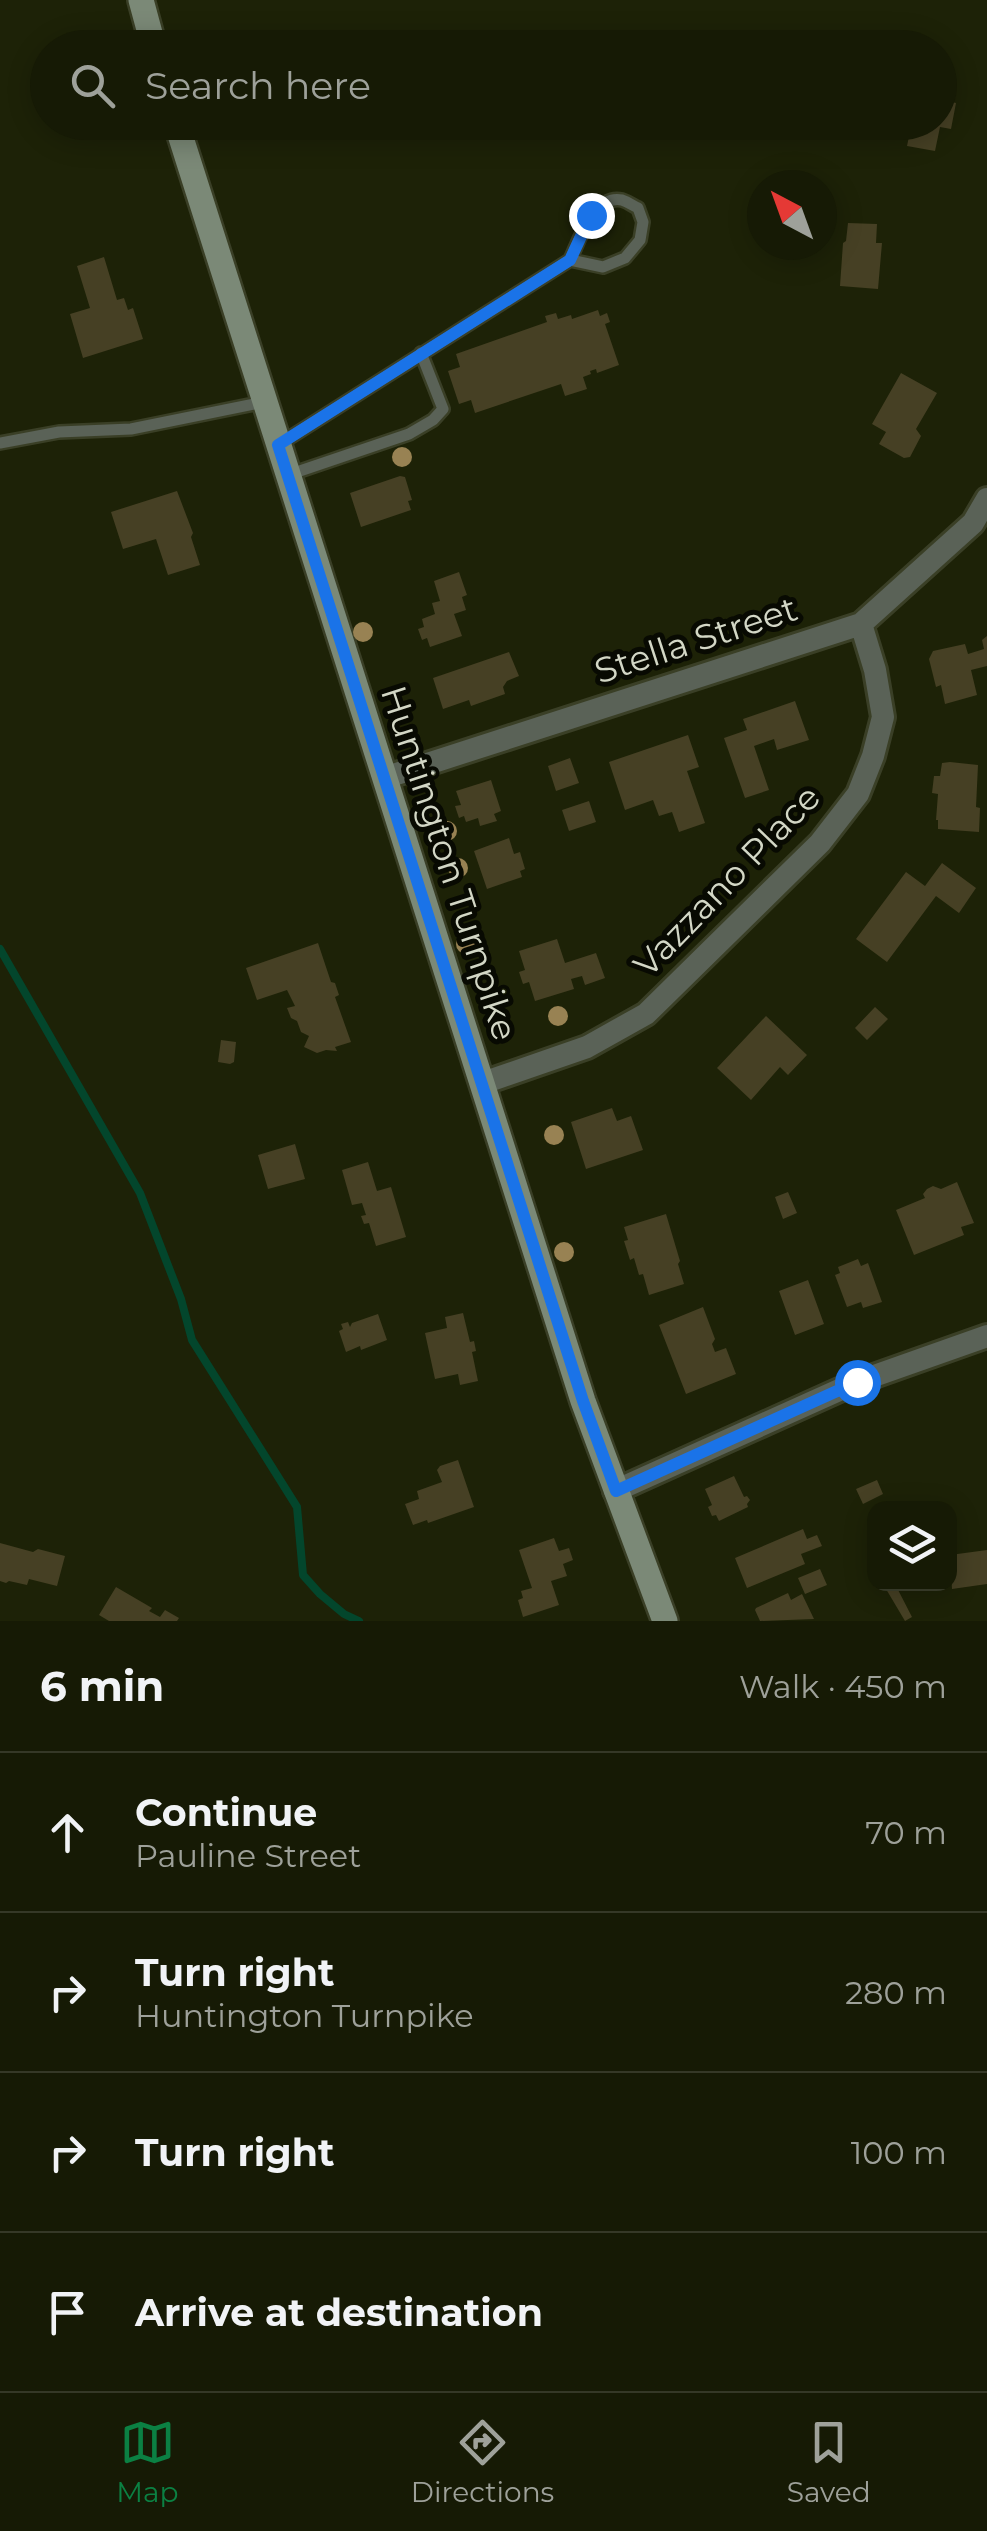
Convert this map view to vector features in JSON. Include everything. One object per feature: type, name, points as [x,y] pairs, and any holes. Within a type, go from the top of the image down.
[{"type":"main road","points":[[141,0],[149,30]]},
{"type":"main road","name":"Huntington Turnpike","points":[[182,140],[577,1383],[665,1621]]},
{"type":"street","name":"Stella Street","points":[[384,778],[861,624],[973,523],[987,499]]},
{"type":"street","name":"Vazzano Place","points":[[483,1084],[587,1047],[646,1014],[820,843],[858,794],[883,717],[875,670],[861,624]]},
{"type":"street","points":[[616,1491],[857,1382],[987,1336]]},
{"type":"lane","points":[[278,445],[570,260],[591,215],[606,202],[619,199],[638,208],[643,222],[640,240],[625,258],[603,267],[570,260]]},
{"type":"lane","points":[[288,475],[409,434],[433,420],[443,409],[421,354]]},
{"type":"lane","points":[[0,443],[59,432],[131,428],[264,402]]},
{"type":"building","points":[[908,140],[937,140],[935,151],[907,146]]},
{"type":"building","points":[[848,223],[877,224],[876,243],[882,243],[878,289],[840,286]]},
{"type":"building","points":[[104,257],[117,300],[124,298],[128,310],[133,308],[143,339],[83,358],[70,314],[90,308],[77,266]]},
{"type":"building","points":[[598,310],[600,316],[607,313],[610,322],[605,324],[619,365],[597,373],[596,369],[590,371],[583,377],[587,389],[565,396],[561,384],[475,413],[471,400],[459,404],[448,371],[460,367],[456,354],[547,322],[545,316],[556,313],[558,319],[571,315],[572,319]]},
{"type":"building","points":[[901,373],[937,393],[916,429],[921,436],[910,457],[904,458],[879,444],[886,432],[872,424]]},
{"type":"building","points":[[405,477],[411,510],[361,527],[350,493]]},
{"type":"building","points":[[177,491],[200,565],[168,575],[156,539],[123,549],[111,512]]},
{"type":"building","points":[[459,572],[467,595],[462,597],[466,610],[454,614],[462,636],[430,647],[418,629],[424,627],[422,619],[435,614],[432,603],[440,601],[434,581]]},
{"type":"building","points":[[987,636],[987,666],[971,670],[977,695],[945,704],[929,659],[933,651],[965,644],[968,654],[984,649],[982,640]]},
{"type":"building","points":[[509,652],[519,676],[507,681],[503,687],[505,694],[471,706],[469,700],[443,709],[433,678]]},
{"type":"building","points":[[795,701],[809,740],[777,750],[774,739],[754,746],[769,790],[745,798],[724,738],[747,730],[743,719]]},
{"type":"building","points":[[688,735],[699,767],[687,771],[705,823],[679,832],[672,812],[659,816],[653,800],[625,810],[609,762]]},
{"type":"building","points":[[570,758],[579,783],[556,791],[548,766]]},
{"type":"building","points":[[942,763],[978,765],[979,832],[938,829],[938,794],[932,793],[934,776],[940,776]]},
{"type":"building","points":[[491,780],[501,811],[494,814],[497,821],[480,826],[478,818],[466,822],[464,816],[459,818],[455,806],[461,805],[456,791]]},
{"type":"building","points":[[589,801],[596,822],[569,831],[562,810]]},
{"type":"building","points":[[509,838],[514,854],[520,852],[525,869],[520,871],[522,877],[487,889],[474,851]]},
{"type":"building","points":[[942,863],[976,888],[959,913],[936,896],[887,962],[856,939],[906,872],[925,886]]},
{"type":"building","points":[[557,939],[565,963],[596,953],[605,978],[585,985],[582,976],[571,979],[574,989],[535,1001],[529,982],[523,984],[519,972],[525,970],[519,951]]},
{"type":"building","points":[[318,943],[339,995],[335,997],[351,1042],[335,1047],[337,1051],[317,1053],[304,1047],[309,1036],[291,1018],[287,1008],[295,1006],[287,990],[257,1000],[246,968]]},
{"type":"building","points":[[875,1007],[888,1019],[867,1040],[855,1028]]},
{"type":"building","points":[[766,1016],[807,1055],[788,1075],[780,1067],[751,1100],[717,1068]]},
{"type":"building","points":[[221,1040],[236,1042],[234,1062],[230,1064],[218,1062]]},
{"type":"building","points":[[612,1108],[617,1121],[631,1116],[643,1150],[586,1169],[571,1122]]},
{"type":"building","points":[[295,1144],[305,1179],[268,1189],[258,1155]]},
{"type":"building","points":[[368,1162],[377,1191],[391,1187],[406,1237],[376,1246],[369,1223],[364,1224],[361,1216],[366,1215],[362,1203],[352,1205],[342,1170]]},
{"type":"building","points":[[957,1182],[974,1223],[961,1227],[964,1235],[914,1255],[896,1210],[925,1198],[923,1194],[933,1186],[941,1189]]},
{"type":"building","points":[[788,1192],[797,1213],[783,1219],[775,1197]]},
{"type":"building","points":[[666,1214],[684,1284],[649,1295],[643,1274],[639,1275],[634,1258],[630,1260],[624,1227]]},
{"type":"building","points":[[858,1259],[861,1266],[868,1263],[882,1302],[863,1308],[861,1302],[847,1307],[835,1275],[840,1273],[838,1267]]},
{"type":"building","points":[[808,1280],[824,1324],[795,1335],[779,1291]]},
{"type":"building","points":[[703,1307],[715,1339],[715,1352],[726,1348],[736,1374],[686,1394],[659,1325]]},
{"type":"building","points":[[463,1313],[470,1342],[474,1341],[476,1351],[472,1352],[478,1381],[460,1385],[458,1374],[435,1379],[425,1333],[447,1328],[445,1317]]},
{"type":"building","points":[[378,1314],[387,1340],[346,1352],[339,1331],[343,1329],[341,1324],[348,1322],[350,1327]]},
{"type":"building","points":[[458,1460],[474,1507],[413,1525],[405,1504],[419,1499],[417,1491],[442,1482],[437,1470],[440,1466]]},
{"type":"building","points":[[734,1476],[744,1497],[750,1500],[748,1507],[719,1521],[708,1507],[712,1505],[705,1489]]},
{"type":"building","points":[[877,1480],[883,1494],[863,1504],[856,1489]]},
{"type":"building","points":[[803,1529],[807,1539],[817,1535],[822,1546],[801,1554],[805,1564],[747,1588],[735,1558]]},
{"type":"building","points":[[554,1538],[559,1551],[569,1548],[573,1560],[563,1564],[567,1576],[551,1581],[559,1605],[523,1617],[518,1600],[523,1598],[521,1591],[532,1588],[519,1550]]},
{"type":"building","points":[[0,1543],[65,1556],[57,1586],[29,1579],[27,1585],[0,1581]]},
{"type":"building","points":[[987,1550],[987,1584],[957,1588],[957,1554]]},
{"type":"building","points":[[820,1569],[827,1585],[805,1594],[798,1578]]},
{"type":"building","points":[[116,1587],[160,1617],[165,1610],[179,1618],[109,1621],[99,1615]]},
{"type":"building","points":[[887,1591],[899,1591],[912,1617],[905,1621]]},
{"type":"building","points":[[788,1593],[791,1600],[802,1594],[814,1619],[760,1621],[756,1608]]},
{"type":"waterway","points":[[0,949],[140,1193],[181,1299],[192,1340],[297,1507],[303,1575],[344,1614],[359,1621]]},
{"type":"route","points":[[591,215],[570,260],[278,445],[583,1401],[616,1491],[857,1382]]}]
